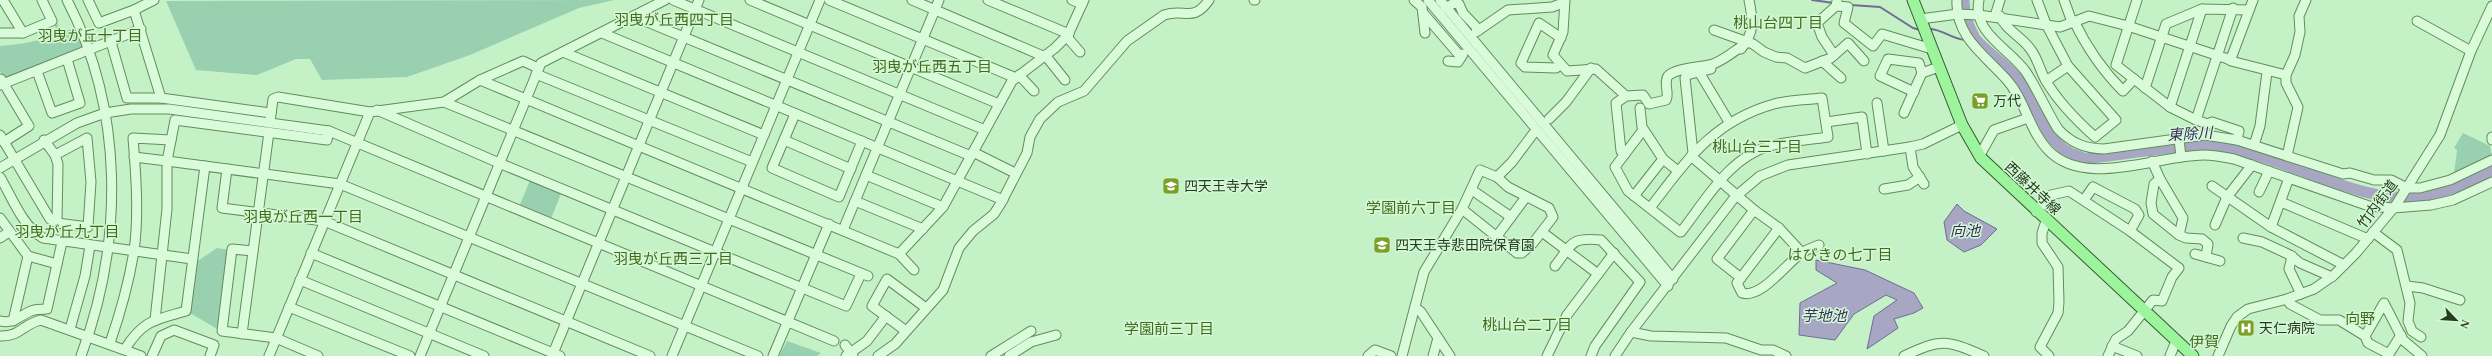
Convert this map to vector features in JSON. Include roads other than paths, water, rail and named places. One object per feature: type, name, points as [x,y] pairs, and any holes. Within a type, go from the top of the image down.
[{"type":"main road","name":"西藤井寺線","points":[[1913,0],[1962,125],[1980,155],[2036,212],[2193,356]]},
{"type":"street","points":[[3,0],[23,33]]},
{"type":"street","points":[[0,33],[23,33],[52,21],[42,0]]},
{"type":"street","points":[[67,0],[89,51],[105,114],[112,168],[112,215],[109,248],[100,300],[81,356]]},
{"type":"street","points":[[88,0],[99,23],[134,10],[154,0]]},
{"type":"street","points":[[420,356],[540,63],[665,0]]},
{"type":"street","points":[[673,0],[985,130]]},
{"type":"street","points":[[312,253],[555,355],[582,284],[674,64],[699,0]]},
{"type":"street","points":[[750,0],[999,104]]},
{"type":"street","points":[[672,356],[820,0]]},
{"type":"street","points":[[829,0],[922,40],[1017,76],[1034,91]]},
{"type":"street","points":[[912,0],[1044,55],[1065,80]]},
{"type":"street","points":[[843,230],[939,0]]},
{"type":"street","points":[[988,0],[1068,35],[1080,52]]},
{"type":"street","points":[[899,254],[943,206],[999,104],[1017,76],[1068,35],[1083,2],[1072,0]]},
{"type":"street","points":[[878,356],[895,344],[943,290],[959,248],[973,231],[994,214],[1026,153],[1035,127],[1052,107],[1084,91],[1133,36],[1170,13],[1188,15],[1200,11],[1209,0]]},
{"type":"street","points":[[1414,0],[1422,7],[1425,33]]},
{"type":"street","points":[[1428,0],[1670,283]]},
{"type":"street","points":[[1440,0],[1670,283]]},
{"type":"street","points":[[1749,0],[1753,22],[1752,33],[1736,56],[1727,62],[1687,75],[1685,78],[1692,155],[1736,196],[1780,228],[1802,253]]},
{"type":"street","points":[[1957,0],[1958,14],[1968,39],[2011,85],[2028,118],[2049,150],[2059,159],[2077,166],[2097,170],[2182,156],[2219,156],[2252,165],[2369,206],[2431,205],[2453,200],[2492,182]]},
{"type":"street","points":[[1979,0],[1979,15],[1988,33],[2025,71],[2058,129],[2072,142],[2091,149],[2104,149],[2205,136],[2237,140],[2343,174],[2350,173],[2374,180],[2391,180],[2406,189],[2440,184],[2492,160]]},
{"type":"street","points":[[1997,16],[2000,0]]},
{"type":"street","points":[[1997,16],[2031,49],[2046,81],[2077,121],[2095,137],[2116,120],[2068,66],[2046,24],[2037,0]]},
{"type":"street","points":[[2064,0],[2087,47],[2106,74],[2124,91],[2134,79]]},
{"type":"street","points":[[2137,0],[2116,64],[2170,106],[2196,120],[2208,124],[2212,122],[2239,131],[2237,140]]},
{"type":"street","points":[[2228,58],[2232,56],[2253,0]]},
{"type":"street","points":[[2287,156],[2298,107],[2286,83],[2286,75],[2295,55],[2300,32],[2299,16],[2306,0]]},
{"type":"street","points":[[1446,8],[1454,3],[1459,4],[1463,12],[1478,31],[1514,8],[1552,7],[1564,2],[1563,32],[1553,55],[1560,65],[1567,71],[1591,68],[1596,69],[1626,96]]},
{"type":"street","points":[[1834,55],[1822,37],[1817,23],[1837,3],[1848,7],[1844,23],[1873,46],[1882,34],[1932,49]]},
{"type":"street","name":"竹内街道","points":[[2218,356],[2231,326],[2237,317],[2248,310],[2288,299],[2314,289],[2344,265],[2395,206],[2440,135],[2471,51],[2492,6]]},
{"type":"street","points":[[2145,88],[2166,24],[2202,9],[2233,8],[2249,10]]},
{"type":"street","points":[[2196,120],[2233,8]]},
{"type":"street","points":[[2170,106],[2202,9]]},
{"type":"street","points":[[134,10],[161,98]]},
{"type":"street","points":[[1424,14],[1434,27],[1463,55],[1458,62],[1448,61]]},
{"type":"street","points":[[1923,26],[1958,14],[1997,16],[2060,27],[2089,16],[2162,36],[2217,54],[2228,58],[2231,61],[2267,72],[2286,75]]},
{"type":"street","points":[[633,16],[788,79],[888,122],[972,154],[1016,173]]},
{"type":"street","points":[[1434,27],[1443,18]]},
{"type":"street","points":[[2417,21],[2471,51]]},
{"type":"street","points":[[1560,65],[1556,68],[1525,67],[1521,63],[1539,24],[1561,38]]},
{"type":"street","points":[[55,155],[87,138],[91,182],[88,227],[57,223],[50,219],[14,159],[2,138],[29,126],[1,82],[36,71],[89,51],[141,29]]},
{"type":"street","points":[[1714,30],[1746,43],[1753,44],[1764,52],[1776,57],[1787,58],[1805,68],[1834,55],[1848,44],[1864,61]]},
{"type":"street","points":[[602,33],[1002,200]]},
{"type":"street","points":[[111,42],[127,98],[161,98],[271,117],[329,131],[834,341]]},
{"type":"street","points":[[1625,154],[1621,151],[1615,107],[1616,103],[1626,96],[1643,95],[1649,104],[1666,100],[1666,80],[1670,74],[1711,64],[1732,55],[1746,43]]},
{"type":"street","points":[[563,52],[764,135]]},
{"type":"street","points":[[36,71],[52,112],[80,103],[67,59]]},
{"type":"street","points":[[1904,113],[1914,92],[1922,73],[1919,63],[1888,59],[1880,76],[1914,92]]},
{"type":"street","points":[[373,111],[444,102],[480,80],[523,61],[537,71],[650,121],[752,162]]},
{"type":"street","points":[[1822,61],[1841,78]]},
{"type":"street","points":[[2046,81],[2068,66]]},
{"type":"street","points":[[1922,73],[1939,67]]},
{"type":"street","points":[[1548,119],[1566,102],[1591,68]]},
{"type":"street","points":[[1699,72],[1729,122]]},
{"type":"street","points":[[2254,145],[2260,126],[2267,72]]},
{"type":"street","points":[[480,80],[899,254],[914,270]]},
{"type":"street","points":[[271,117],[274,100],[278,97],[373,111],[846,306],[864,275],[444,102]]},
{"type":"street","points":[[1643,130],[1615,167],[1628,191],[1681,232],[1731,168],[1754,152],[1770,146],[1828,137],[1822,98],[1774,104],[1729,122],[1704,141],[1678,171],[1650,208]]},
{"type":"street","points":[[1877,103],[1884,151]]},
{"type":"street","points":[[0,168],[44,140],[77,123],[105,114],[148,108],[234,118],[271,117]]},
{"type":"street","points":[[1640,108],[1643,130],[1662,159],[1678,171]]},
{"type":"street","points":[[269,356],[324,221],[373,111]]},
{"type":"street","points":[[795,114],[772,168],[839,197],[862,141]]},
{"type":"street","points":[[1826,122],[1862,117],[1867,154]]},
{"type":"street","points":[[232,128],[234,118]]},
{"type":"street","points":[[1980,155],[1994,130],[2028,118]]},
{"type":"street","points":[[155,320],[164,255],[167,209],[167,162],[174,120],[327,140],[329,131]]},
{"type":"street","points":[[1615,356],[1631,332],[1736,196],[1760,176],[1788,165],[1867,154],[1923,144],[1962,125]]},
{"type":"street","points":[[242,334],[269,132]]},
{"type":"street","points":[[1497,177],[1512,162],[1533,134]]},
{"type":"street","points":[[110,343],[118,319],[134,251],[133,138],[171,140]]},
{"type":"street","points":[[44,140],[55,155],[58,164],[57,223]]},
{"type":"street","points":[[784,140],[851,169]]},
{"type":"street","points":[[2179,140],[2182,156]]},
{"type":"street","points":[[1884,188],[1908,185],[1922,181],[1913,167],[1910,147]]},
{"type":"street","points":[[134,157],[340,184],[758,356]]},
{"type":"street","points":[[1634,196],[1662,159]]},
{"type":"street","points":[[2152,161],[2160,179],[2183,218],[2179,235]]},
{"type":"street","points":[[2215,225],[2227,197],[2252,165]]},
{"type":"street","points":[[125,349],[147,322],[186,311],[205,166]]},
{"type":"street","points":[[226,168],[222,208],[324,221],[650,356]]},
{"type":"street","points":[[1402,356],[1424,272],[1462,209],[1480,170],[1497,177],[1508,187],[1550,208],[1553,217],[1542,232],[1522,253],[1517,253],[1462,209]]},
{"type":"street","points":[[2259,192],[2269,171]]},
{"type":"street","points":[[866,175],[943,206]]},
{"type":"street","points":[[0,177],[24,218],[36,234],[49,240],[192,259]]},
{"type":"street","points":[[2271,227],[2289,178]]},
{"type":"street","points":[[2160,179],[2154,184],[2152,203],[2154,214],[2179,235],[2186,238],[2202,239],[2208,244],[2206,257]]},
{"type":"street","points":[[2212,186],[2271,227],[2344,265]]},
{"type":"street","points":[[2084,200],[2093,188],[2135,208],[2138,215],[2130,231]]},
{"type":"street","points":[[1472,190],[1511,217]]},
{"type":"street","points":[[2036,212],[2051,196],[2069,191],[2130,231],[2180,268],[2172,277],[2162,301],[2153,300],[2143,310],[2128,331],[2116,339],[2108,356]]},
{"type":"street","points":[[1497,236],[1526,197]]},
{"type":"street","points":[[855,201],[922,229]]},
{"type":"street","points":[[2281,202],[2371,235],[2398,250],[2410,303],[2408,321],[2412,331],[2421,337]]},
{"type":"street","points":[[1741,278],[1716,259],[1754,210]]},
{"type":"street","points":[[0,218],[28,256],[57,264]]},
{"type":"street","points":[[2046,221],[2042,233],[2042,243],[2046,251],[2054,260],[2060,277],[2058,313],[2040,347],[2048,356]]},
{"type":"street","points":[[774,356],[829,224]]},
{"type":"street","points":[[1780,228],[1737,283],[1742,293],[1747,295],[1760,290],[1802,253],[1819,244]]},
{"type":"street","points":[[0,238],[9,232]]},
{"type":"street","points":[[1542,232],[1598,274]]},
{"type":"street","points":[[1556,266],[1575,240],[1582,238],[1600,240],[1640,282],[1594,346],[1591,356]]},
{"type":"street","points":[[2243,238],[2262,242],[2292,256],[2300,263],[2332,276]]},
{"type":"street","points":[[0,321],[13,321],[33,310],[47,309],[62,242]]},
{"type":"street","points":[[70,329],[86,276],[90,246]]},
{"type":"street","points":[[253,251],[232,249],[222,331],[276,338],[318,356]]},
{"type":"street","points":[[1547,356],[1567,315],[1614,253]]},
{"type":"street","points":[[2195,254],[2220,261]]},
{"type":"street","points":[[13,321],[28,256]]},
{"type":"street","points":[[2292,256],[2289,269],[2301,294]]},
{"type":"street","points":[[906,331],[872,306],[887,279],[926,308]]},
{"type":"street","points":[[300,280],[484,356]]},
{"type":"street","points":[[2407,286],[2423,288],[2460,300]]},
{"type":"street","points":[[2288,299],[2290,304],[2320,320],[2339,320],[2365,336],[2368,343],[2389,354],[2401,335]]},
{"type":"street","points":[[2365,336],[2384,303],[2403,340],[2422,356]]},
{"type":"street","points":[[289,307],[410,356]]},
{"type":"street","points":[[1415,307],[1421,312],[1450,356]]},
{"type":"street","points":[[845,345],[850,355],[867,341],[886,316]]},
{"type":"street","points":[[0,336],[11,336],[18,334],[32,322],[41,320],[110,343],[140,356]]},
{"type":"street","points":[[152,356],[161,336],[174,330],[214,345],[210,356]]},
{"type":"street","points":[[991,356],[1031,331]]},
{"type":"street","points":[[1631,332],[1651,336],[1726,338],[1761,350],[1773,350],[1786,356]]},
{"type":"street","points":[[1009,356],[1031,342],[1056,335]]},
{"type":"street","points":[[1433,356],[1438,338]]},
{"type":"street","points":[[2170,356],[2176,341]]},
{"type":"street","points":[[1904,356],[1924,346],[1943,342],[1958,345],[1984,356]]},
{"type":"street","points":[[2112,346],[2137,356]]},
{"type":"street","points":[[1368,356],[1375,350],[1391,356]]},
{"type":"water","name":"向池","points":[[1957,204],[1964,211],[1997,229],[1981,245],[1964,252],[1947,240],[1944,222]]},
{"type":"water","name":"芋地池","points":[[1816,260],[1865,270],[1914,293],[1923,308],[1914,313],[1894,319],[1898,328],[1867,349],[1874,316],[1897,300],[1886,295],[1854,314],[1835,340],[1799,335],[1800,303],[1837,283],[1816,270]]},
{"type":"waterway","points":[[1812,0],[1834,3]]},
{"type":"waterway","name":"東除川","points":[[1964,0],[1967,20],[1975,38],[2017,78],[2040,120],[2057,143],[2074,155],[2086,159],[2180,147],[2199,146],[2234,149],[2257,155],[2353,189],[2377,195],[2401,197],[2424,196],[2442,192],[2459,186],[2492,170]]},
{"type":"waterway","points":[[1851,5],[1880,7],[1913,28],[1920,30]]},
{"type":"waterway","points":[[1928,29],[1938,30],[1956,38],[1966,40]]},
{"type":"place","name":"万代","points":[[1980,101]]},
{"type":"place","name":"四天王寺大学","points":[[1171,186]]},
{"type":"place","name":"四天王寺悲田院保育園","points":[[1382,245]]},
{"type":"place","name":"天仁病院","points":[[2246,328]]},
{"type":"district","name":"羽曳が丘西四丁目","points":[[674,20]]},
{"type":"district","name":"桃山台四丁目","points":[[1778,23]]},
{"type":"district","name":"羽曳が丘十丁目","points":[[90,36]]},
{"type":"district","name":"羽曳が丘西五丁目","points":[[932,67]]},
{"type":"district","name":"桃山台三丁目","points":[[1757,147]]},
{"type":"district","name":"学園前六丁目","points":[[1411,208]]},
{"type":"district","name":"羽曳が丘西一丁目","points":[[303,217]]},
{"type":"district","name":"羽曳が丘九丁目","points":[[67,232]]},
{"type":"district","name":"はびきの七丁目","points":[[1840,255]]},
{"type":"district","name":"羽曳が丘西三丁目","points":[[673,259]]},
{"type":"district","name":"向野","points":[[2360,319]]},
{"type":"district","name":"桃山台二丁目","points":[[1527,325]]},
{"type":"district","name":"学園前三丁目","points":[[1169,329]]},
{"type":"district","name":"伊賀","points":[[2204,342]]}]
